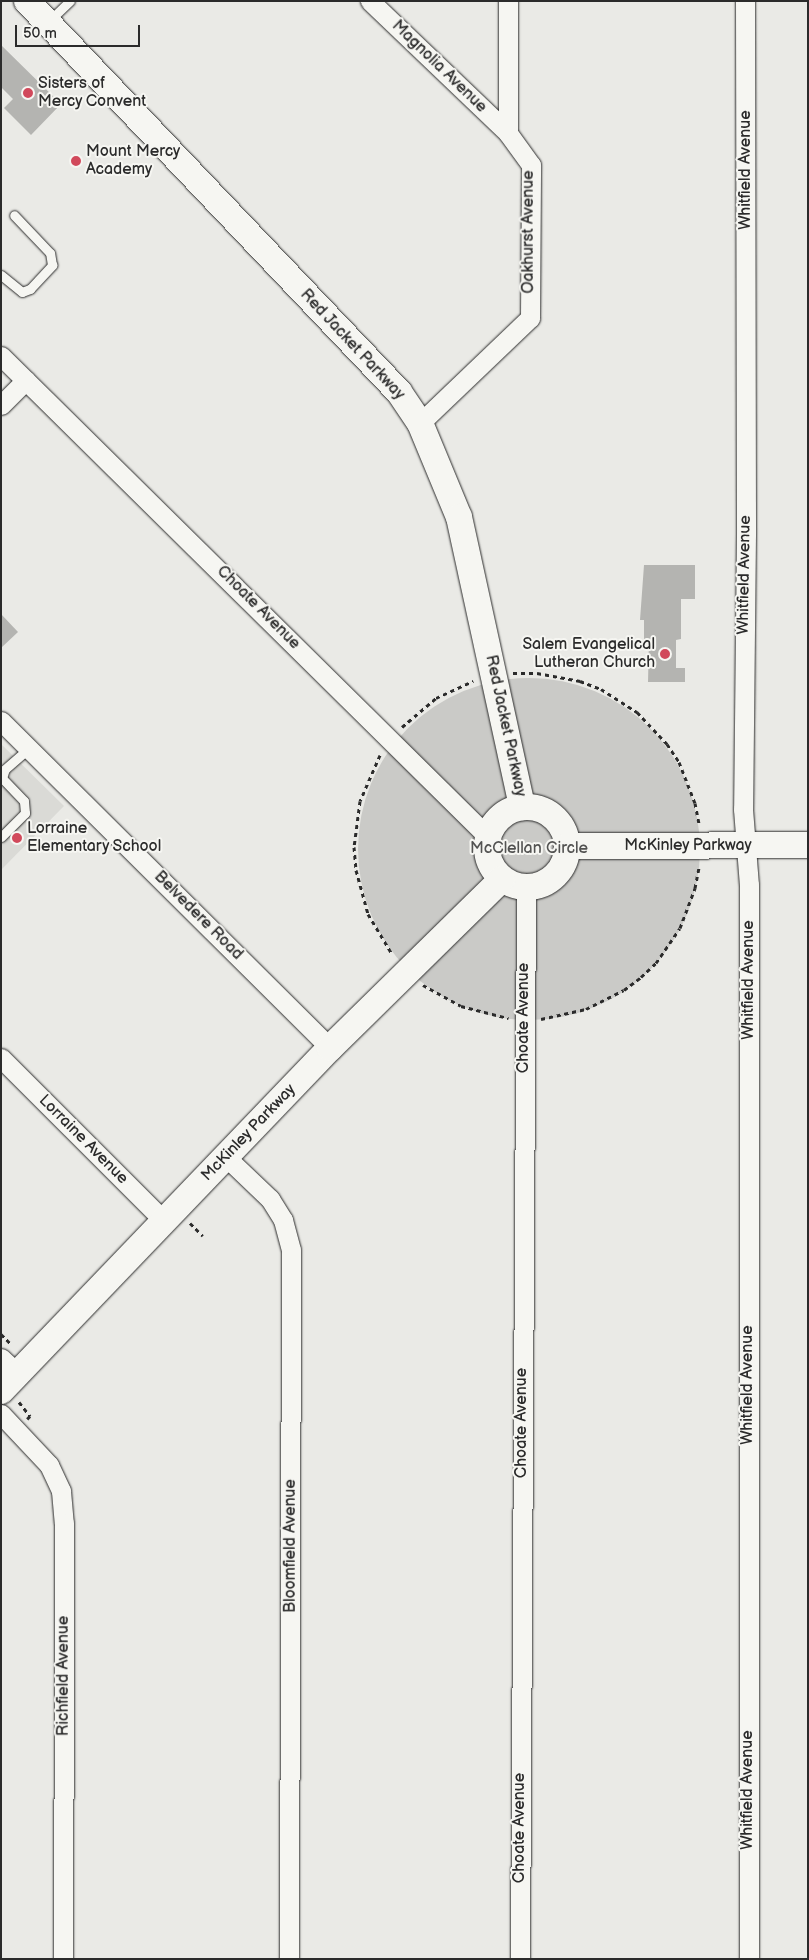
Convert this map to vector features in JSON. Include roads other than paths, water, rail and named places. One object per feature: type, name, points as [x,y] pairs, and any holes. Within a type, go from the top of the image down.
[{"type":"street","name":"Red Jacket Parkway","points":[[27,1],[399,392],[420,423],[459,517],[522,807]]},
{"type":"street","name":"Magnolia Avenue","points":[[370,1],[508,133]]},
{"type":"street","points":[[508,1],[508,133]]},
{"type":"street","name":"Whitfield Avenue","points":[[745,1],[746,534],[743,809],[750,885],[748,1959]]},
{"type":"street","name":"Oakhurst Avenue","points":[[420,423],[530,318],[531,166],[508,133]]},
{"type":"street","name":"Choate Avenue","points":[[1,356],[488,837]]},
{"type":"street","points":[[1,406],[26,380]]},
{"type":"street","name":"Belvedere Road","points":[[1,721],[330,1048]]},
{"type":"street","points":[[522,807],[539,809],[552,815],[564,832],[568,846],[566,860],[556,876],[544,884],[514,883],[490,863],[488,837],[502,816],[522,807]]},
{"type":"street","name":"McKinley Parkway","points":[[568,846],[808,845]]},
{"type":"street","name":"McKinley Parkway","points":[[9,1381],[330,1048],[514,883]]},
{"type":"street","name":"Choate Avenue","points":[[514,883],[520,1959]]},
{"type":"street","name":"Lorraine Avenue","points":[[1,1058],[164,1221]]},
{"type":"street","name":"Bloomfield Avenue","points":[[226,1157],[270,1199],[288,1233],[291,1250],[289,1959]]},
{"type":"street","name":"Richfield Avenue","points":[[1,1414],[49,1465],[61,1490],[64,1522],[63,1959]]},
{"type":"lane","points":[[47,23],[70,1]]},
{"type":"lane","points":[[1,275],[22,292],[30,289],[52,265],[50,253],[14,215]]},
{"type":"lane","points":[[1,837],[25,813],[24,801],[2,778],[5,770],[29,748]]},
{"type":"place","name":"Sisters of Mercy Convent","points":[[28,93]]},
{"type":"place","name":"Mount Mercy Academy","points":[[76,161]]},
{"type":"place","name":"Salem Evangelical Lutheran Church","points":[[665,654]]},
{"type":"place","name":"Lorraine Elementary School","points":[[17,838]]},
{"type":"park label","name":"McClellan Circle","points":[[529,849]]}]
